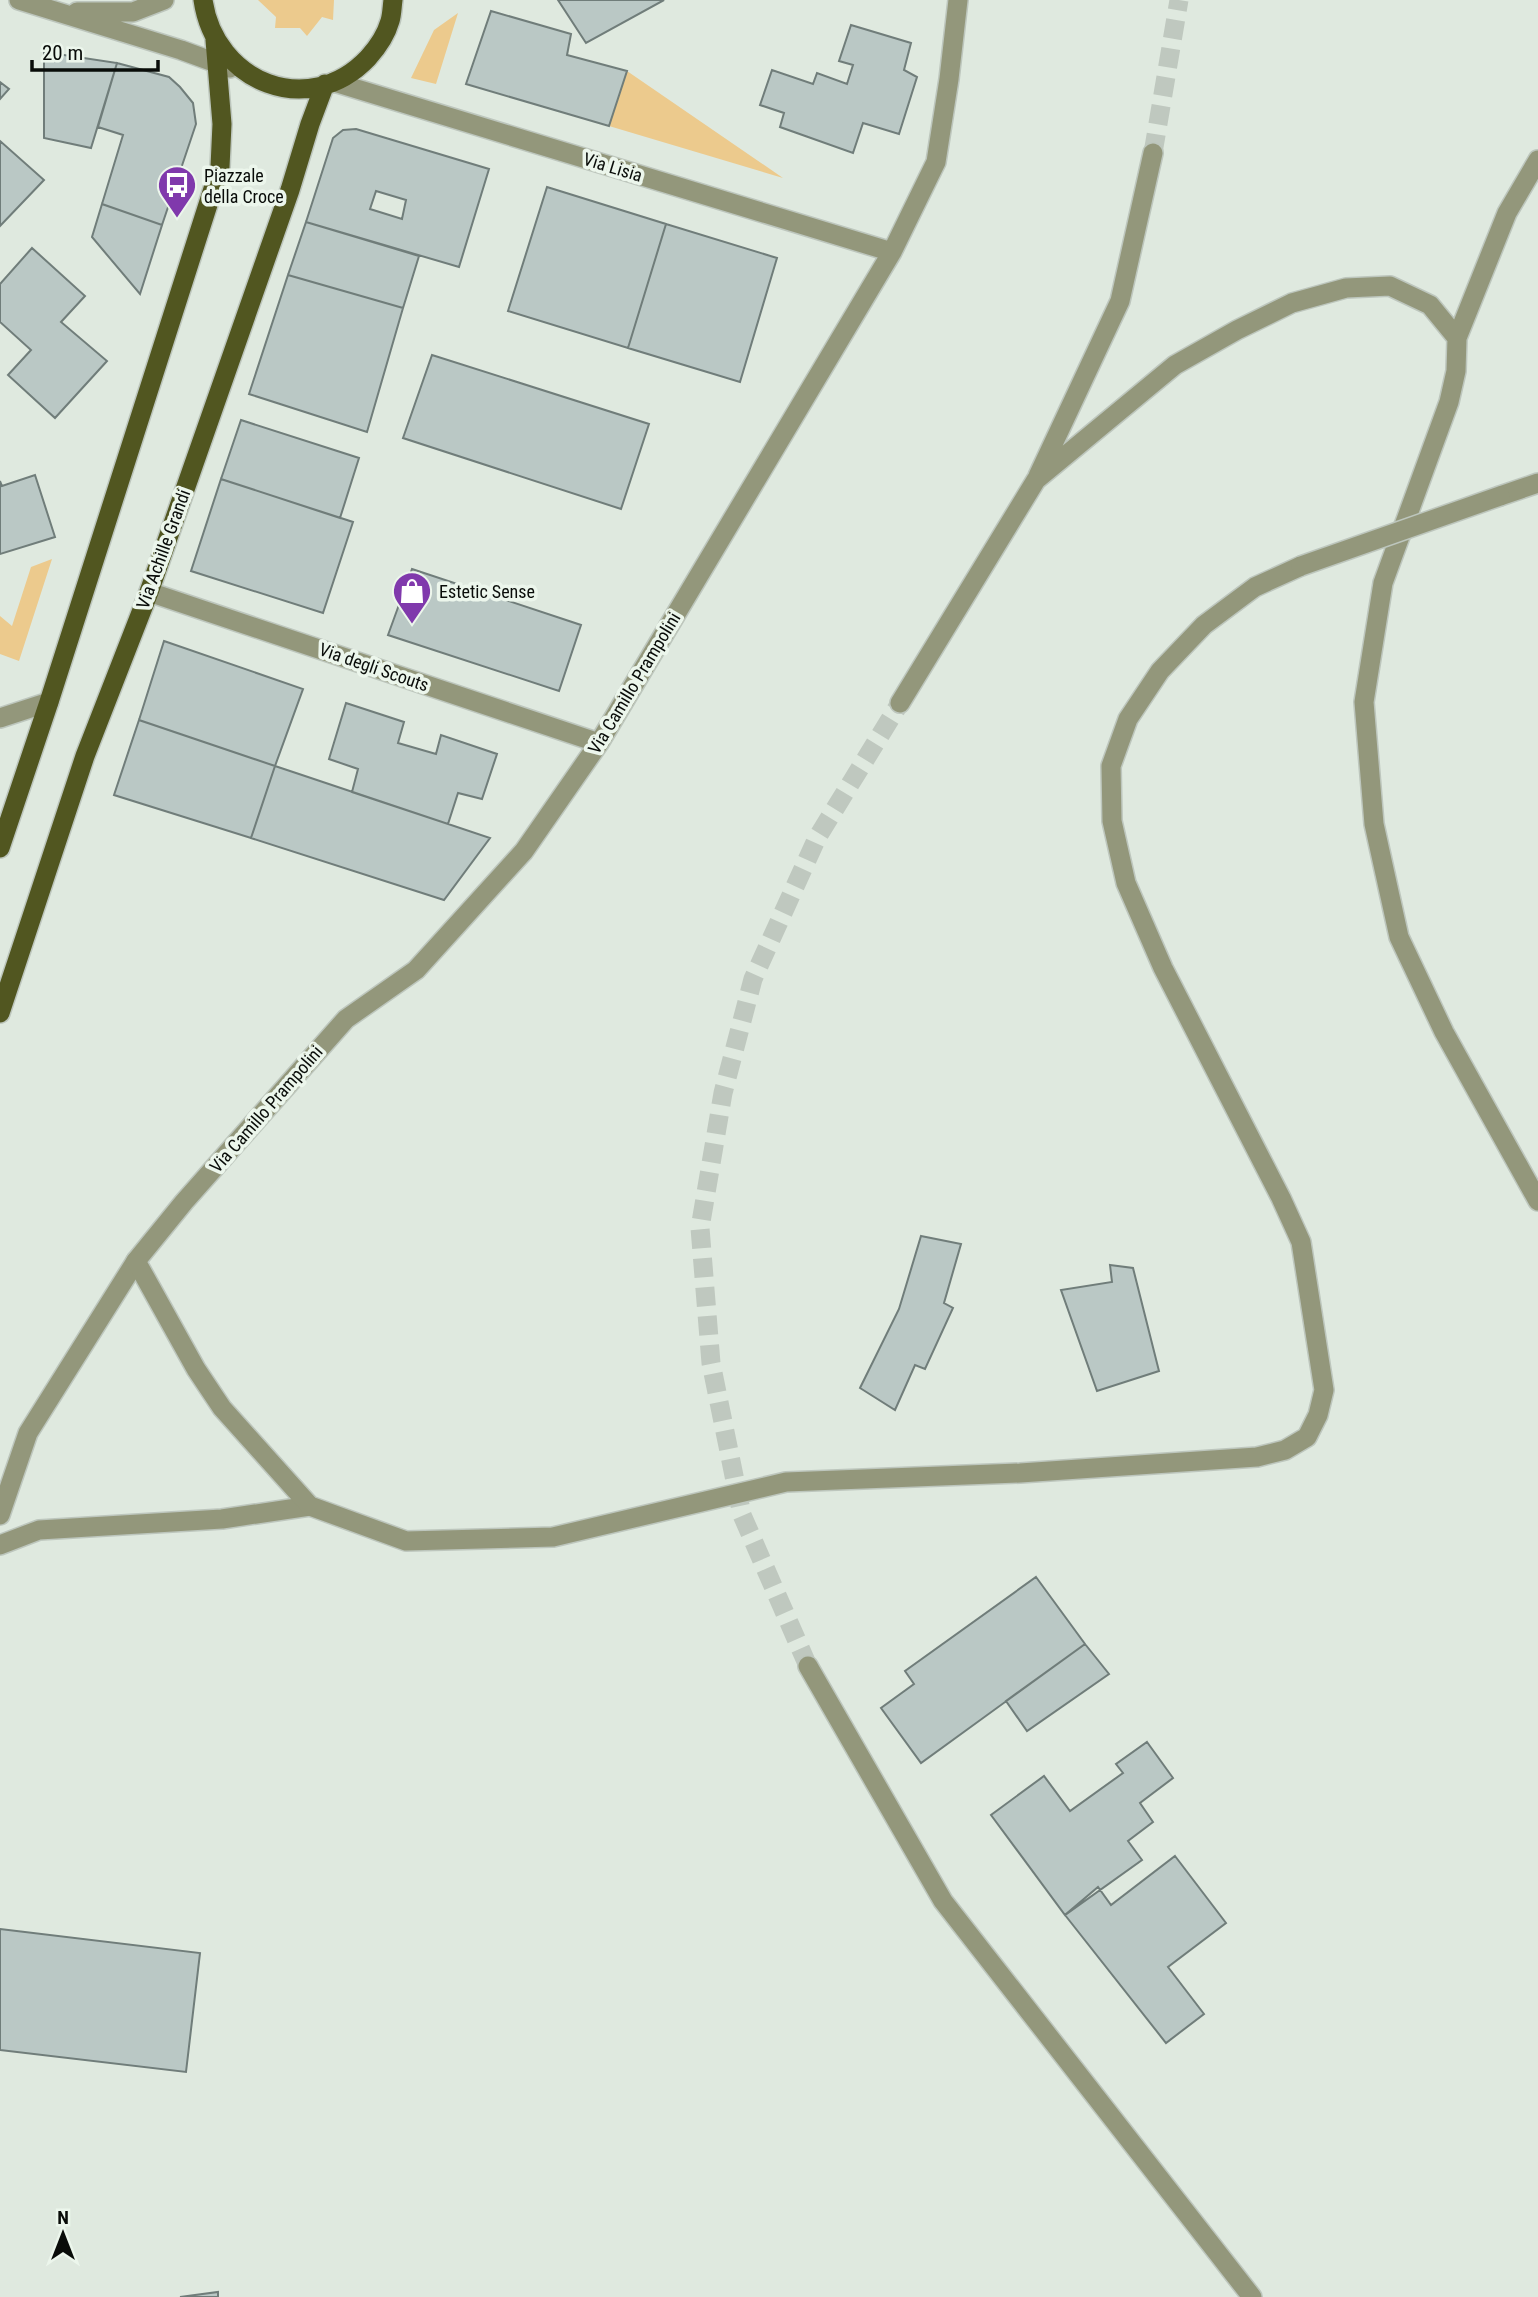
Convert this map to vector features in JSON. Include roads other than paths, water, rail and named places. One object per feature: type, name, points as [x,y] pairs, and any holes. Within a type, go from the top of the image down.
[{"type":"main road","points":[[203,0],[206,21],[227,57],[250,76],[268,84],[297,89],[330,83],[358,68],[377,47],[390,22],[393,0]]},
{"type":"main road","points":[[0,848],[220,167],[222,124],[215,40]]},
{"type":"main road","name":"Via Achille Grandi","points":[[0,1013],[85,756],[149,592],[290,190],[310,124],[330,83]]},
{"type":"street","points":[[19,0],[250,76]]},
{"type":"street","points":[[56,11],[133,12],[164,0]]},
{"type":"street","name":"Via Camillo Prampolini","points":[[0,1515],[27,1433],[136,1261],[184,1202],[346,1019],[416,970],[524,851],[598,743],[892,252],[936,162],[958,0]]},
{"type":"street","name":"Via Lisia","points":[[330,83],[892,252]]},
{"type":"street","points":[[900,703],[1036,480],[1120,301],[1153,153]]},
{"type":"street","points":[[1538,160],[1507,213],[1457,338],[1455,371],[1449,402],[1383,583],[1364,702],[1374,824],[1399,937],[1444,1032],[1538,1201]]},
{"type":"street","points":[[1036,480],[1175,365],[1237,330],[1293,303],[1346,288],[1390,286],[1430,305],[1457,338]]},
{"type":"street","points":[[136,1261],[196,1369],[222,1408],[310,1506],[406,1541],[553,1537],[786,1482],[1020,1473],[1257,1457],[1285,1450],[1307,1437],[1318,1415],[1324,1390],[1301,1242],[1163,968],[1126,883],[1112,821],[1111,766],[1128,719],[1160,671],[1204,625],[1255,587],[1301,566],[1538,483]]},
{"type":"street","name":"Via degli Scouts","points":[[149,592],[598,743]]},
{"type":"street","points":[[0,718],[49,702]]},
{"type":"street","points":[[0,1545],[39,1530],[222,1519],[310,1506]]},
{"type":"street","points":[[808,1666],[943,1901],[1252,2297]]},
{"type":"tunnel","points":[[1153,153],[1179,0]]},
{"type":"tunnel","points":[[808,1666],[742,1515],[711,1363],[700,1228],[723,1093],[753,979],[817,838],[900,703]]},
{"type":"place","name":"Piazzale della Croce","points":[[177,219]]},
{"type":"place","name":"Estetic Sense","points":[[412,625]]}]
